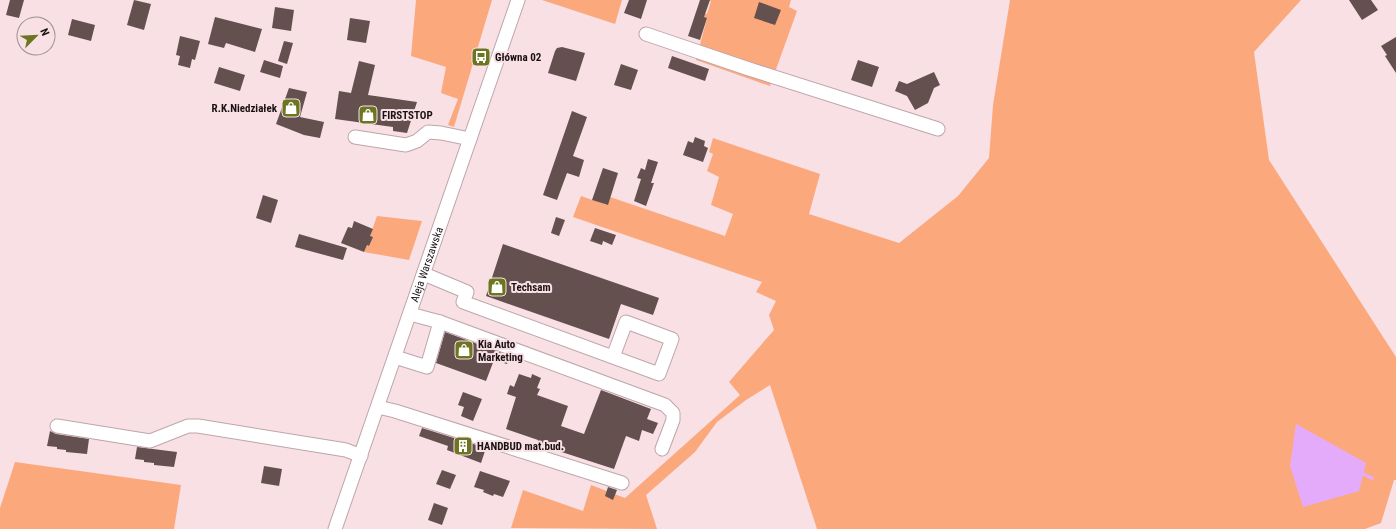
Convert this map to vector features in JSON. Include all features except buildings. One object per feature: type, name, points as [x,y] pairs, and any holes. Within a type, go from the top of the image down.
[{"type":"street","name":"Aleja Warszawska","points":[[335,529],[518,0]]},
{"type":"street","points":[[646,34],[746,68],[938,129]]},
{"type":"street","points":[[355,137],[406,145],[417,141],[428,132],[470,139]]},
{"type":"street","points":[[424,274],[467,292],[463,302],[659,374],[672,339],[626,322],[613,357]]},
{"type":"street","points":[[410,314],[440,322],[665,405],[672,413],[673,420],[662,449]]},
{"type":"street","points":[[395,357],[427,367],[440,322]]},
{"type":"street","points":[[378,407],[395,411],[622,483]]},
{"type":"street","points":[[57,426],[150,441],[188,426],[198,426],[346,450],[361,456]]},
{"type":"shaded area","points":[[416,0],[492,0],[454,127],[448,125],[458,99],[441,93],[446,67],[411,56]]},
{"type":"shaded area","points":[[542,0],[622,0],[615,24]]},
{"type":"shaded area","points":[[708,0],[791,0],[789,7],[797,11],[770,86],[696,60],[707,18],[695,14],[698,11],[707,14],[711,1]]},
{"type":"shaded area","points":[[1010,0],[1301,0],[1254,52],[1269,160],[1396,357],[1396,480],[1394,480],[1381,523],[1365,529],[817,529],[770,385],[746,400],[717,422],[695,452],[646,495],[657,529],[511,528],[523,490],[583,511],[591,485],[625,498],[740,395],[729,382],[774,330],[769,315],[776,301],[756,292],[762,282],[573,217],[581,196],[607,205],[610,197],[725,236],[733,214],[711,205],[719,177],[707,171],[713,154],[709,152],[713,138],[820,174],[809,214],[899,243],[958,196],[989,158],[993,105]]},
{"type":"shaded area","points":[[377,216],[422,221],[409,260],[364,252],[367,245],[369,246],[370,236]]},
{"type":"shaded area","points":[[1296,424],[1366,463],[1359,491],[1303,507],[1290,466]]},
{"type":"shaded area","points":[[15,462],[181,485],[174,529],[0,529],[0,508]]},
{"type":"waterway","points":[[1363,474],[1372,478]]},
{"type":"place","name":"Główna 02","points":[[481,57]]},
{"type":"place","name":"R.K.Niedziałek","points":[[291,108]]},
{"type":"place","name":"FIRSTSTOP","points":[[368,115]]},
{"type":"place","name":"Techsam","points":[[497,287]]},
{"type":"place","name":"Kia Auto Marketing","points":[[464,350]]},
{"type":"place","name":"HANDBUD mat.bud.","points":[[463,446]]}]
